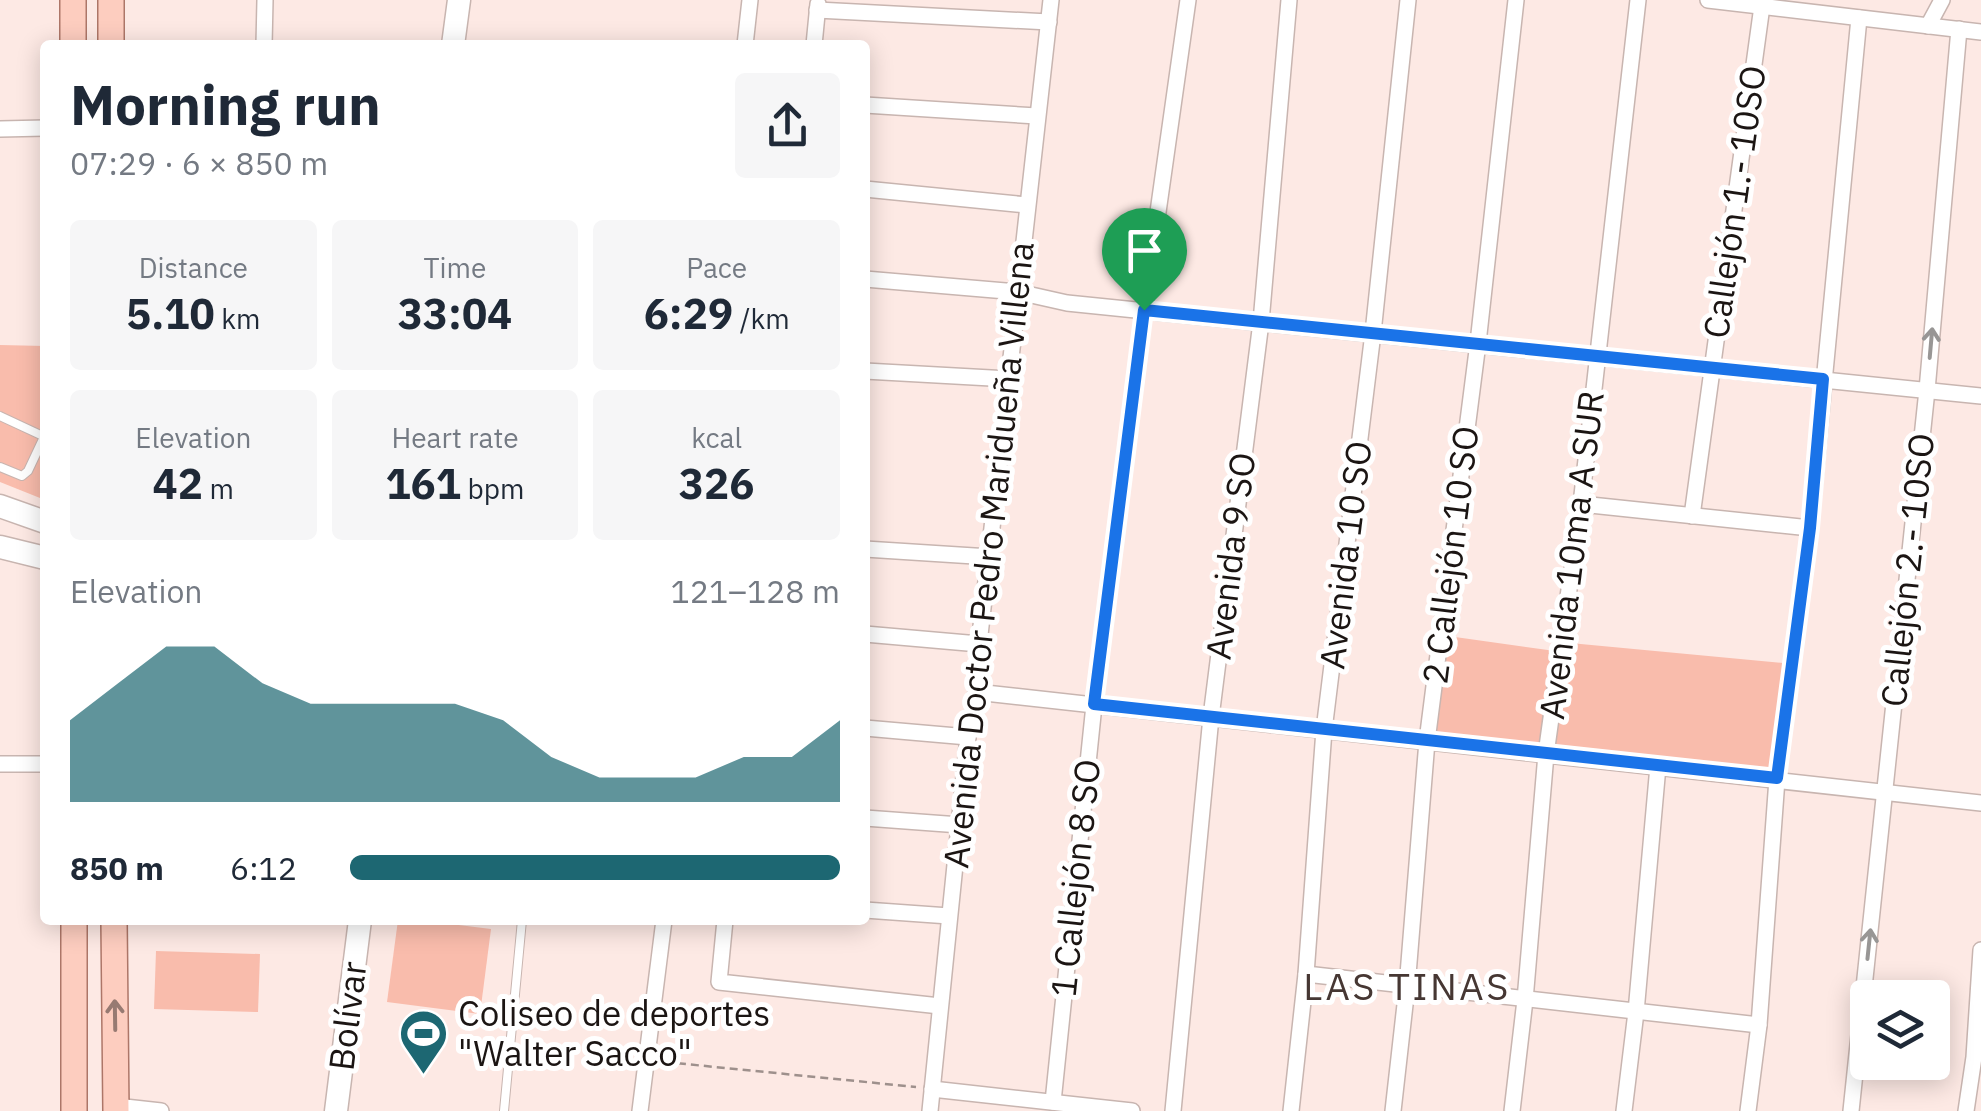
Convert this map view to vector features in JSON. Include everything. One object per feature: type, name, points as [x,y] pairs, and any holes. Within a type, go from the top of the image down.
[{"type":"main road","points":[[73,0],[73,40]]},
{"type":"main road","points":[[111,40],[112,0]]},
{"type":"main road","points":[[74,925],[74,1111]]},
{"type":"main road","points":[[114,925],[116,1109]]},
{"type":"street","points":[[264,40],[265,0]]},
{"type":"street","points":[[454,40],[458,0]]},
{"type":"street","points":[[746,40],[750,0]]},
{"type":"street","name":"Avenida Doctor Pedro Maridueña Villena","points":[[930,1111],[968,737],[1052,0]]},
{"type":"street","name":"1 Callejón 8 SO","points":[[1053,1102],[1094,704],[1188,0]]},
{"type":"street","name":"Avenida 9 SO","points":[[1173,1111],[1211,717],[1261,322],[1289,0]]},
{"type":"street","name":"Avenida 10 SO","points":[[1291,1111],[1306,974],[1324,730],[1373,333],[1408,0]]},
{"type":"street","name":"2 Callejón 10 SO","points":[[1393,1111],[1428,741],[1516,0]]},
{"type":"street","name":"Avenida 10ma A SUR","points":[[1512,1111],[1546,754],[1580,504],[1638,0]]},
{"type":"street","points":[[1708,0],[1981,32]]},
{"type":"street","points":[[1928,26],[1942,0]]},
{"type":"street","points":[[814,40],[818,5],[1049,22]]},
{"type":"street","name":"Callejón 1.- 10SO","points":[[1692,516],[1712,368],[1774,5]]},
{"type":"street","points":[[1748,1111],[1759,1026],[1777,778],[1810,528],[1860,18]]},
{"type":"street","name":"Callejón 2.- 10SO","points":[[1851,1111],[1927,390],[1959,29]]},
{"type":"street","points":[[870,105],[1037,116]]},
{"type":"street","points":[[0,129],[40,128]]},
{"type":"street","points":[[870,189],[1027,205]]},
{"type":"street","points":[[870,279],[1981,396]]},
{"type":"street","points":[[870,372],[1010,380]]},
{"type":"street","points":[[1580,504],[1810,528]]},
{"type":"street","points":[[0,506],[40,520]]},
{"type":"street","points":[[0,547],[40,557]]},
{"type":"street","points":[[870,549],[990,557]]},
{"type":"street","points":[[870,634],[979,644]]},
{"type":"street","points":[[976,692],[1981,803]]},
{"type":"street","points":[[870,728],[968,737]]},
{"type":"street","points":[[0,764],[40,764]]},
{"type":"street","points":[[1624,1111],[1658,766]]},
{"type":"street","points":[[870,818],[960,825]]},
{"type":"street","points":[[870,910],[949,916]]},
{"type":"street","name":"Bolívar","points":[[336,1111],[359,925]]},
{"type":"street","points":[[640,1111],[663,925]]},
{"type":"street","points":[[724,925],[718,982],[940,1006]]},
{"type":"street","points":[[1966,1111],[1977,1055],[1981,950]]},
{"type":"street","points":[[1306,974],[1759,1026]]},
{"type":"street","points":[[932,1089],[1132,1111]]},
{"type":"street","points":[[116,1109],[162,1111]]},
{"type":"lane","points":[[0,416],[40,435]]},
{"type":"lane","points":[[0,467],[22,476],[40,446]]},
{"type":"lane","points":[[504,1111],[522,925]]},
{"type":"path","points":[[646,1060],[932,1089]]},
{"type":"shaded area","points":[[0,345],[40,346],[40,498],[0,482]]},
{"type":"shaded area","points":[[1448,636],[1555,651],[1541,746],[1436,735]]},
{"type":"shaded area","points":[[1570,643],[1783,663],[1771,770],[1554,748]]},
{"type":"shaded area","points":[[397,925],[491,929],[480,1014],[387,1002]]},
{"type":"shaded area","points":[[156,951],[260,954],[258,1012],[154,1009]]},
{"type":"place","name":"Coliseo de deportes \"Walter Sacco\"","points":[[423,1076]]},
{"type":"district","name":"LAS TINAS","points":[[1407,987]]},
{"type":"route","points":[[1144,310],[1823,379],[1810,528],[1777,778],[1094,704],[1144,310]]}]
